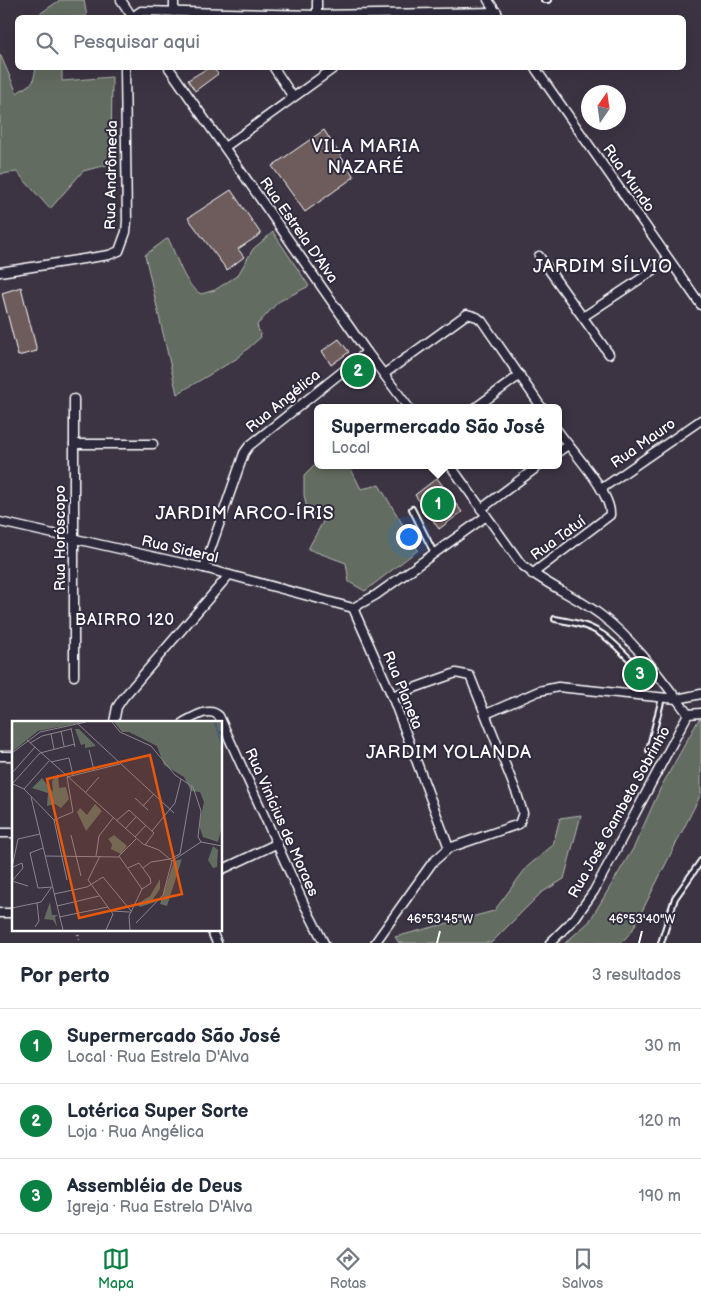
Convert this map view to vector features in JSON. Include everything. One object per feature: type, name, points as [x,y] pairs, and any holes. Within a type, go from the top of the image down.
[{"type":"street","points":[[121,0],[131,15]]},
{"type":"street","points":[[174,0],[174,12]]},
{"type":"street","points":[[316,0],[317,14]]},
{"type":"street","points":[[488,0],[498,15]]},
{"type":"street","points":[[135,15],[141,11],[240,15],[498,15]]},
{"type":"street","name":"Rua Andrômeda","points":[[0,272],[109,255],[119,251],[126,232],[127,221],[125,70]]},
{"type":"street","name":"Rua Estrela D'Alva","points":[[170,70],[367,352],[406,404]]},
{"type":"street","points":[[275,70],[294,97]]},
{"type":"street","points":[[225,147],[331,70]]},
{"type":"street","name":"Rua Mundo","points":[[536,70],[701,305]]},
{"type":"street","points":[[539,256],[608,354]]},
{"type":"street","points":[[583,317],[669,260]]},
{"type":"street","points":[[384,374],[467,314],[477,317],[482,321],[539,404]]},
{"type":"street","name":"Rua Angélica","points":[[204,568],[244,453],[249,446],[367,352]]},
{"type":"street","points":[[480,404],[520,375]]},
{"type":"street","name":"Rua Horóscopo","points":[[74,399],[74,676]]},
{"type":"street","name":"Rua Mauro","points":[[601,489],[701,420]]},
{"type":"street","points":[[562,437],[601,489]]},
{"type":"street","points":[[74,444],[153,444]]},
{"type":"street","points":[[562,449],[568,445]]},
{"type":"street","points":[[453,469],[510,551],[532,574],[578,600],[615,626],[661,679],[688,714],[701,713]]},
{"type":"street","points":[[480,509],[535,469]]},
{"type":"street","name":"Rua Tatuí","points":[[532,574],[606,519],[610,511],[601,489]]},
{"type":"street","points":[[353,608],[376,595],[485,517]]},
{"type":"street","name":"Rua Sideral","points":[[0,522],[204,568],[353,608]]},
{"type":"street","points":[[114,721],[117,707],[123,698],[229,575]]},
{"type":"street","name":"Rua Planeta","points":[[353,608],[392,696],[449,848]]},
{"type":"street","points":[[375,943],[432,863],[449,848],[507,829],[518,824],[523,818],[517,794],[486,714],[472,682],[466,674],[456,673],[392,696]]},
{"type":"street","points":[[486,714],[539,691],[558,687],[677,699],[701,694]]},
{"type":"street","name":"Rua Vinícius de Moraes","points":[[186,721],[206,712],[216,712],[220,721]]},
{"type":"street","name":"Rua José Gambeta Sobrinho","points":[[550,943],[575,918],[594,891],[688,714]]},
{"type":"street","name":"Rua Vinícius de Moraes","points":[[222,725],[278,843],[304,904],[324,943]]},
{"type":"street","points":[[222,870],[278,843]]},
{"type":"street","points":[[213,931],[217,943]]},
{"type":"lane","points":[[412,509],[434,553]]},
{"type":"lane","points":[[555,619],[594,630],[610,640],[648,674],[661,679]]},
{"type":"lane","points":[[649,750],[662,698]]},
{"type":"lane","points":[[661,943],[675,898],[701,861]]},
{"type":"green space","points":[[60,0],[84,0],[87,15],[38,15]]},
{"type":"green space","points":[[0,54],[17,93],[33,82],[36,70],[62,70],[62,81],[112,77],[111,164],[83,171],[50,209],[17,172],[0,174]]},
{"type":"green space","points":[[273,232],[309,286],[278,302],[257,325],[261,337],[236,359],[177,394],[145,255],[168,238],[185,277],[201,294],[215,290],[238,275],[253,249]]},
{"type":"green space","points":[[314,466],[314,469],[351,469],[361,489],[379,485],[418,550],[365,591],[349,582],[346,563],[308,549],[326,516],[308,513],[304,495],[304,476]]},
{"type":"green space","points":[[699,719],[701,719],[701,794],[632,931],[621,943],[565,943],[589,922],[634,847],[661,787]]},
{"type":"green space","points":[[581,815],[564,879],[541,893],[491,943],[399,943],[395,937],[494,911],[527,867],[553,845],[560,818]]},
{"type":"building","points":[[205,70],[215,70],[218,74],[195,91],[188,80]]},
{"type":"building","points":[[324,130],[354,177],[305,212],[272,166]]},
{"type":"building","points":[[231,190],[261,234],[238,249],[244,257],[227,270],[188,218]]},
{"type":"building","points":[[21,287],[37,351],[18,356],[2,293]]},
{"type":"building","points":[[339,339],[349,352],[331,365],[322,351]]},
{"type":"building","points":[[437,478],[462,512],[439,529],[415,495]]},
{"type":"place","name":"Lotérica Super Sorte","points":[[358,371]]},
{"type":"place","name":"Supermercado São José","points":[[438,504]]},
{"type":"place","name":"Assembléia de Deus","points":[[640,674]]},
{"type":"district","name":"VILA MARIA NAZARÉ","points":[[366,156]]},
{"type":"district","name":"JARDIM SÍLVIO","points":[[603,266]]},
{"type":"district","name":"JARDIM ARCO-ÍRIS","points":[[245,513]]},
{"type":"district","name":"BAIRRO 120","points":[[125,619]]},
{"type":"district","name":"JARDIM YOLANDA","points":[[449,752]]}]
